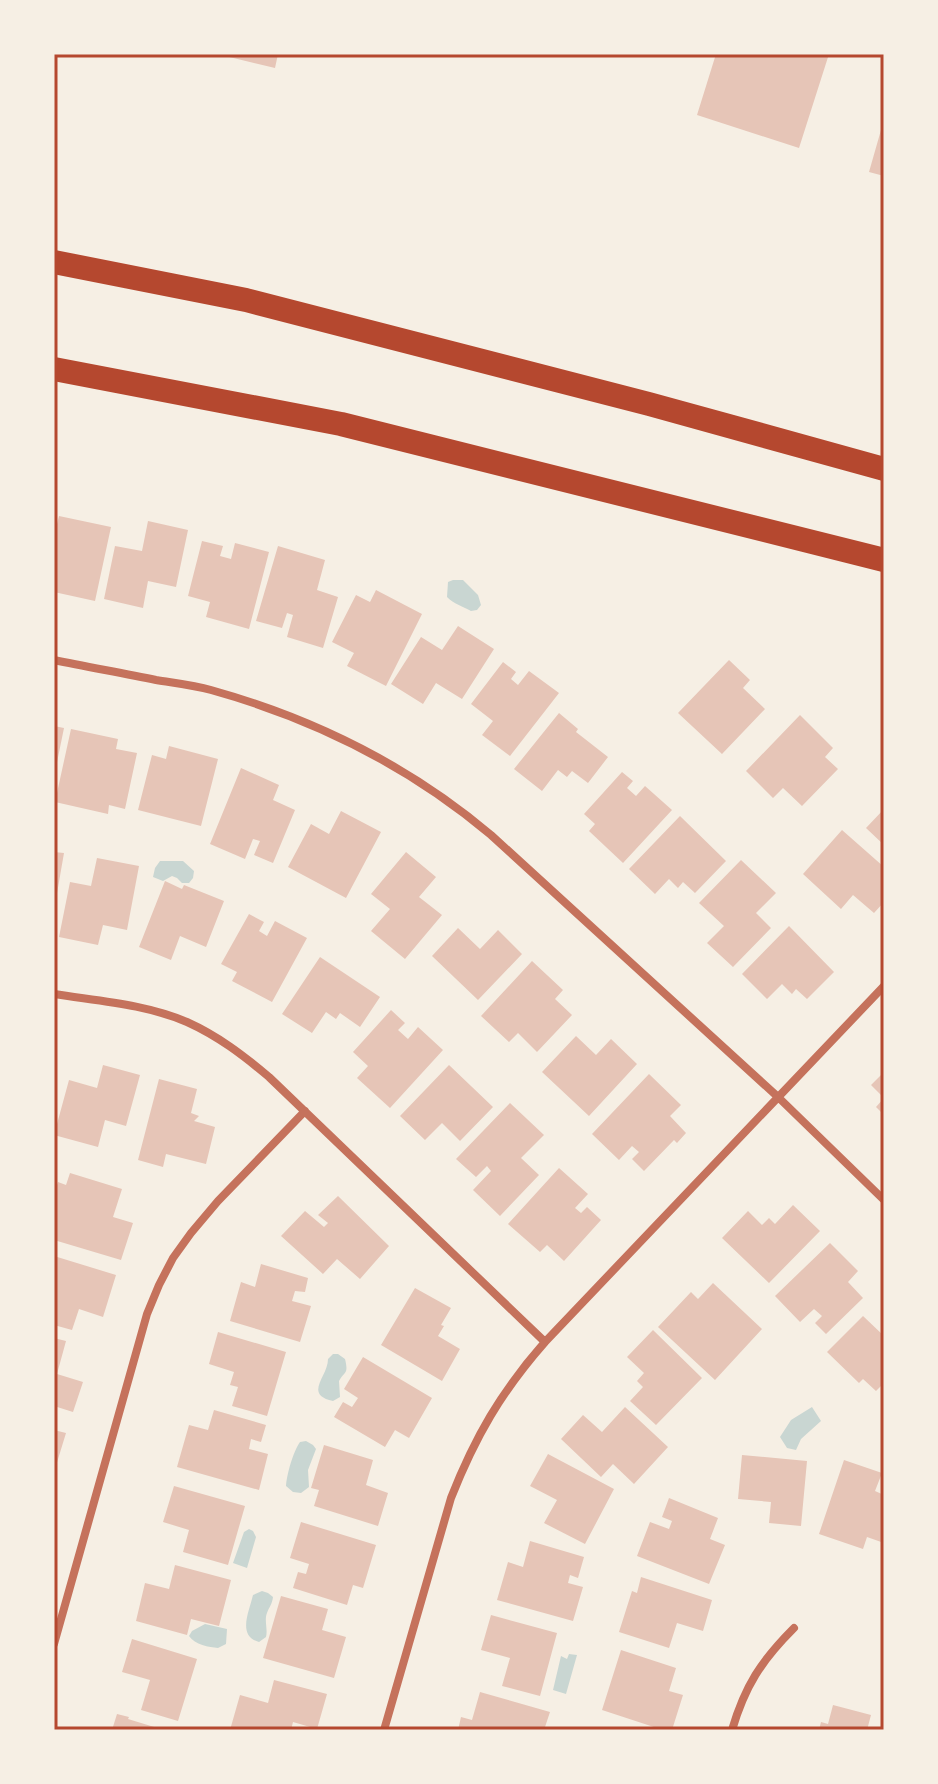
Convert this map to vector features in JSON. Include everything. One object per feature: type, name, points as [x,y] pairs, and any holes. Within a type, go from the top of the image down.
[{"type":"highway","points":[[54,262],[246,300],[649,404],[884,469]]},
{"type":"highway","points":[[54,369],[341,424],[884,560]]},
{"type":"street","points":[[54,660],[207,689],[276,710],[342,737],[405,772],[464,812],[491,835],[778,1097],[884,1200]]},
{"type":"street","points":[[384,1730],[451,1498],[481,1430],[501,1398],[545,1342],[884,986]]},
{"type":"street","points":[[54,994],[156,1011],[187,1022],[244,1055],[545,1342]]},
{"type":"street","points":[[54,1644],[147,1314],[159,1285],[175,1256],[211,1209],[305,1111]]},
{"type":"street","points":[[732,1730],[741,1701],[755,1674],[794,1628]]},
{"type":"shaded area","points":[[463,580],[478,595],[481,605],[477,610],[471,611],[447,597],[448,582]]},
{"type":"shaded area","points":[[160,861],[183,861],[194,871],[193,878],[189,883],[182,883],[172,876],[163,881],[153,877]]},
{"type":"shaded area","points":[[333,1354],[345,1359],[346,1368],[339,1381],[340,1397],[333,1401],[324,1398],[318,1389],[328,1359]]},
{"type":"shaded area","points":[[812,1407],[821,1421],[801,1439],[796,1450],[787,1448],[780,1437],[791,1420]]},
{"type":"shaded area","points":[[306,1441],[316,1449],[308,1470],[309,1487],[301,1493],[293,1492],[286,1486],[289,1469],[297,1446]]},
{"type":"shaded area","points":[[249,1529],[256,1537],[247,1568],[233,1563],[244,1532]]},
{"type":"shaded area","points":[[262,1591],[273,1597],[266,1616],[266,1637],[259,1642],[248,1635],[246,1623],[253,1595]]},
{"type":"shaded area","points":[[205,1624],[227,1629],[226,1644],[214,1648],[195,1642],[189,1636]]},
{"type":"shaded area","points":[[569,1654],[577,1655],[566,1694],[553,1690],[561,1656],[567,1659]]},
{"type":"building","points":[[217,54],[278,54],[275,68]]},
{"type":"building","points":[[716,54],[829,54],[799,148],[697,115]]},
{"type":"building","points":[[884,123],[884,176],[869,172]]},
{"type":"building","points":[[59,516],[111,527],[95,601],[54,592],[54,524],[57,524]]},
{"type":"building","points":[[148,521],[188,530],[176,587],[148,581],[143,608],[104,599],[115,546],[142,551]]},
{"type":"building","points":[[202,541],[223,546],[220,556],[231,559],[235,543],[269,552],[249,629],[206,617],[210,602],[188,596]]},
{"type":"building","points":[[278,546],[325,560],[317,590],[338,597],[323,648],[287,637],[293,615],[287,613],[282,628],[256,621]]},
{"type":"building","points":[[376,590],[422,614],[386,686],[347,666],[354,653],[332,642],[356,595],[370,602]]},
{"type":"building","points":[[458,626],[494,649],[462,699],[436,683],[423,704],[391,684],[421,637],[442,650]]},
{"type":"building","points":[[729,660],[750,680],[743,688],[765,709],[722,754],[678,713]]},
{"type":"building","points":[[503,662],[516,672],[511,679],[518,685],[529,671],[559,693],[510,756],[482,735],[493,721],[471,704]]},
{"type":"building","points":[[559,713],[578,729],[576,732],[608,757],[588,783],[572,771],[567,777],[558,770],[542,791],[514,769]]},
{"type":"building","points":[[800,715],[833,748],[825,757],[838,769],[802,806],[783,788],[773,798],[746,771]]},
{"type":"building","points":[[54,726],[64,728],[55,772],[54,772]]},
{"type":"building","points":[[71,729],[118,739],[116,749],[137,753],[125,809],[109,805],[108,814],[55,802]]},
{"type":"building","points":[[169,746],[218,759],[201,826],[138,810],[152,755],[166,759]]},
{"type":"building","points":[[241,768],[279,785],[273,800],[295,810],[273,863],[254,855],[260,841],[253,839],[245,859],[210,844]]},
{"type":"building","points":[[622,772],[633,781],[627,788],[636,796],[645,786],[672,810],[623,863],[589,831],[595,824],[584,814]]},
{"type":"building","points":[[884,809],[884,845],[866,828]]},
{"type":"building","points":[[341,811],[381,832],[346,898],[288,867],[311,824],[329,834]]},
{"type":"building","points":[[680,816],[726,861],[695,893],[683,882],[678,888],[669,879],[655,894],[629,869]]},
{"type":"building","points":[[842,830],[884,867],[884,902],[874,913],[853,895],[841,909],[803,874]]},
{"type":"building","points":[[54,852],[64,853],[56,899],[54,899]]},
{"type":"building","points":[[406,852],[436,877],[419,897],[442,915],[405,959],[371,931],[390,909],[371,894]]},
{"type":"building","points":[[97,858],[139,866],[127,930],[103,925],[98,945],[59,937],[70,882],[91,886]]},
{"type":"building","points":[[741,860],[776,893],[756,913],[771,928],[733,967],[707,943],[724,926],[699,903]]},
{"type":"building","points":[[165,881],[224,901],[206,947],[180,936],[171,960],[139,947]]},
{"type":"building","points":[[249,914],[264,922],[259,931],[267,936],[275,921],[307,938],[272,1002],[232,981],[237,972],[221,964]]},
{"type":"building","points":[[789,926],[834,972],[807,999],[796,989],[792,994],[782,984],[767,999],[742,974]]},
{"type":"building","points":[[458,928],[480,949],[498,930],[522,954],[478,1000],[432,956]]},
{"type":"building","points":[[320,957],[380,997],[360,1027],[340,1013],[336,1019],[326,1012],[312,1033],[282,1014]]},
{"type":"building","points":[[532,961],[563,990],[555,999],[572,1015],[537,1052],[518,1033],[509,1042],[481,1016]]},
{"type":"building","points":[[391,1010],[405,1023],[398,1030],[408,1039],[418,1027],[443,1050],[390,1108],[357,1078],[368,1066],[353,1052]]},
{"type":"building","points":[[576,1036],[596,1055],[611,1039],[637,1064],[589,1116],[542,1072]]},
{"type":"building","points":[[103,1065],[140,1075],[126,1126],[105,1120],[98,1147],[54,1135],[69,1080],[97,1088]]},
{"type":"building","points":[[449,1065],[493,1107],[460,1141],[442,1123],[425,1140],[400,1116]]},
{"type":"building","points":[[884,1072],[884,1098],[871,1085]]},
{"type":"building","points":[[649,1074],[681,1105],[670,1116],[686,1133],[677,1143],[674,1140],[644,1171],[632,1159],[639,1152],[632,1146],[619,1160],[592,1134]]},
{"type":"building","points":[[159,1079],[197,1089],[191,1113],[199,1116],[194,1121],[215,1127],[206,1164],[166,1154],[163,1167],[138,1160]]},
{"type":"building","points":[[884,1098],[884,1115],[876,1107]]},
{"type":"building","points":[[510,1103],[544,1135],[521,1158],[539,1175],[500,1216],[473,1190],[491,1171],[487,1166],[476,1177],[456,1159]]},
{"type":"building","points":[[559,1168],[588,1194],[575,1208],[581,1213],[587,1207],[601,1220],[564,1261],[547,1245],[540,1252],[508,1224]]},
{"type":"building","points":[[70,1173],[122,1189],[113,1217],[133,1223],[121,1260],[54,1240],[54,1194],[58,1182],[66,1185]]},
{"type":"building","points":[[338,1196],[389,1246],[360,1279],[337,1259],[323,1274],[281,1236],[305,1211],[324,1227],[328,1223],[318,1215]]},
{"type":"building","points":[[793,1205],[820,1231],[769,1283],[722,1238],[748,1211],[762,1225],[769,1218],[775,1224]]},
{"type":"building","points":[[830,1243],[858,1271],[848,1282],[863,1298],[826,1334],[815,1323],[822,1316],[814,1309],[800,1322],[775,1296]]},
{"type":"building","points":[[54,1256],[116,1275],[103,1317],[79,1309],[72,1330],[54,1325]]},
{"type":"building","points":[[261,1264],[308,1278],[305,1292],[295,1291],[292,1301],[311,1306],[300,1342],[230,1321],[241,1282],[255,1287]]},
{"type":"building","points":[[713,1283],[762,1329],[715,1380],[658,1327],[691,1292],[698,1299]]},
{"type":"building","points":[[415,1288],[451,1308],[438,1336],[460,1349],[442,1381],[381,1345]]},
{"type":"building","points":[[863,1316],[884,1336],[884,1383],[876,1391],[863,1379],[859,1383],[827,1352]]},
{"type":"building","points":[[653,1330],[702,1378],[656,1425],[630,1401],[643,1387],[637,1381],[644,1373],[627,1357]]},
{"type":"building","points":[[218,1332],[286,1352],[267,1416],[232,1406],[238,1387],[230,1385],[234,1372],[209,1364]]},
{"type":"building","points":[[54,1338],[66,1341],[57,1374],[83,1382],[73,1412],[54,1406]]},
{"type":"building","points":[[363,1357],[432,1398],[409,1438],[395,1430],[385,1447],[334,1417],[343,1402],[352,1407],[358,1398],[344,1389]]},
{"type":"building","points":[[625,1407],[668,1447],[634,1484],[613,1464],[601,1477],[561,1439],[583,1415],[602,1432]]},
{"type":"building","points":[[214,1410],[266,1425],[261,1442],[251,1439],[249,1449],[268,1454],[259,1490],[177,1467],[189,1425],[208,1430]]},
{"type":"building","points":[[54,1430],[66,1433],[55,1469],[54,1469]]},
{"type":"building","points":[[324,1445],[373,1460],[366,1485],[388,1493],[378,1526],[314,1506],[319,1490],[311,1488]]},
{"type":"building","points":[[548,1454],[614,1489],[585,1544],[544,1523],[557,1500],[530,1486]]},
{"type":"building","points":[[742,1455],[807,1461],[801,1526],[769,1523],[771,1502],[738,1499]]},
{"type":"building","points":[[844,1460],[882,1473],[875,1491],[884,1495],[884,1543],[867,1537],[863,1549],[819,1534]]},
{"type":"building","points":[[174,1486],[245,1506],[228,1565],[183,1552],[189,1530],[163,1522]]},
{"type":"building","points":[[669,1498],[718,1518],[710,1539],[725,1545],[709,1584],[637,1556],[650,1522],[669,1529],[672,1521],[662,1517]]},
{"type":"building","points":[[301,1522],[376,1545],[363,1588],[353,1585],[347,1605],[293,1588],[298,1572],[306,1574],[309,1564],[290,1558]]},
{"type":"building","points":[[530,1541],[584,1557],[578,1578],[570,1575],[568,1583],[583,1587],[573,1621],[497,1600],[508,1562],[523,1567]]},
{"type":"building","points":[[175,1565],[231,1580],[219,1626],[191,1619],[187,1635],[136,1621],[145,1583],[169,1589]]},
{"type":"building","points":[[641,1577],[712,1600],[703,1631],[677,1623],[669,1648],[619,1632],[632,1591],[637,1593]]},
{"type":"building","points":[[281,1596],[328,1609],[322,1630],[346,1637],[334,1678],[263,1658]]},
{"type":"building","points":[[491,1615],[557,1633],[540,1696],[502,1686],[510,1658],[481,1650]]},
{"type":"building","points":[[132,1639],[197,1659],[178,1721],[141,1710],[150,1680],[122,1672]]},
{"type":"building","points":[[621,1650],[676,1668],[669,1691],[683,1695],[672,1730],[663,1730],[602,1710]]},
{"type":"building","points":[[274,1680],[327,1694],[317,1729],[293,1722],[291,1730],[230,1730],[240,1695],[268,1703]]},
{"type":"building","points":[[480,1692],[550,1712],[544,1730],[458,1730],[461,1717],[472,1720]]},
{"type":"building","points":[[833,1705],[871,1715],[867,1730],[819,1730],[821,1722],[828,1724]]},
{"type":"building","points":[[117,1714],[128,1719],[164,1730],[112,1730]]}]
